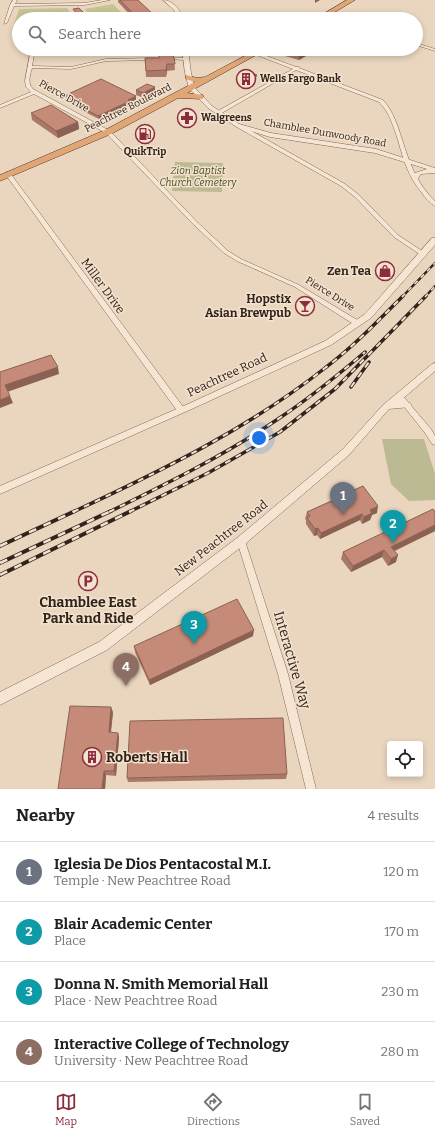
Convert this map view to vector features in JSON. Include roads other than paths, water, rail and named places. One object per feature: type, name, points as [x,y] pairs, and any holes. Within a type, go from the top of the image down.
[{"type":"highway","points":[[330,12],[352,0]]},
{"type":"highway","name":"Peachtree Boulevard","points":[[4,176],[108,132],[250,56]]},
{"type":"highway","points":[[189,77],[196,80],[212,77]]},
{"type":"highway","points":[[176,96],[189,95],[200,97]]},
{"type":"street","points":[[5,23],[15,0]]},
{"type":"street","points":[[82,0],[85,4]]},
{"type":"street","points":[[12,5],[85,4],[108,0]]},
{"type":"street","points":[[165,0],[179,12]]},
{"type":"street","points":[[423,46],[435,50]]},
{"type":"street","points":[[30,67],[31,56]]},
{"type":"street","points":[[263,56],[381,101],[389,109],[415,179],[423,193],[435,204]]},
{"type":"street","name":"Pierce Drive","points":[[186,57],[106,60],[71,68],[30,67],[27,84],[28,87],[34,92],[108,132],[195,223],[226,252],[238,260],[297,286],[357,323]]},
{"type":"street","name":"Chamblee Dunwoody Road","points":[[186,57],[192,88],[218,113],[237,125],[270,135],[373,151],[407,160],[435,170]]},
{"type":"street","points":[[218,113],[297,68]]},
{"type":"street","points":[[0,106],[34,92]]},
{"type":"street","points":[[237,125],[315,168],[357,196],[396,236],[423,254]]},
{"type":"street","points":[[415,179],[418,173],[435,173]]},
{"type":"street","name":"Miller Drive","points":[[4,176],[181,410]]},
{"type":"street","name":"Peachtree Road","points":[[0,490],[328,343],[368,316],[435,240]]},
{"type":"street","name":"New Peachtree Road","points":[[0,699],[103,646],[241,541],[346,452],[386,408],[435,366]]},
{"type":"street","points":[[400,396],[435,442]]},
{"type":"street","points":[[386,408],[399,404],[407,405]]},
{"type":"street","name":"Interactive Way","points":[[241,541],[283,674],[311,789]]},
{"type":"railway","points":[[402,297],[435,263]]},
{"type":"railway","points":[[425,297],[435,286]]},
{"type":"railway","points":[[129,512],[208,473],[280,432],[335,389],[426,296]]},
{"type":"railway","points":[[73,512],[139,481],[204,447],[266,410],[296,390],[335,360],[365,334],[402,297]]},
{"type":"railway","points":[[111,511],[197,468],[261,431],[314,394],[365,352]]},
{"type":"railway","points":[[351,387],[369,362]]},
{"type":"railway","points":[[0,546],[75,511]]},
{"type":"railway","points":[[0,563],[111,511]]},
{"type":"railway","points":[[0,575],[131,511]]},
{"type":"place","name":"Wells Fargo Bank","points":[[246,79]]},
{"type":"place","name":"Walgreens","points":[[187,118]]},
{"type":"place","name":"QuikTrip","points":[[145,134]]},
{"type":"place","name":"Zen Tea","points":[[385,271]]},
{"type":"place","name":"Hopstix Asian Brewpub","points":[[305,306]]},
{"type":"place","name":"Iglesia De Dios Pentacostal M.I.","points":[[343,515]]},
{"type":"place","name":"Blair Academic Center","points":[[393,543]]},
{"type":"place","name":"Chamblee East Park and Ride","points":[[88,581]]},
{"type":"place","name":"Donna N. Smith Memorial Hall","points":[[194,644]]},
{"type":"place","name":"Interactive College of Technology","points":[[126,686]]},
{"type":"place","name":"Roberts Hall","points":[[92,757]]},
{"type":"park label","name":"Zion Baptist Church Cemetery","points":[[198,176]]}]
